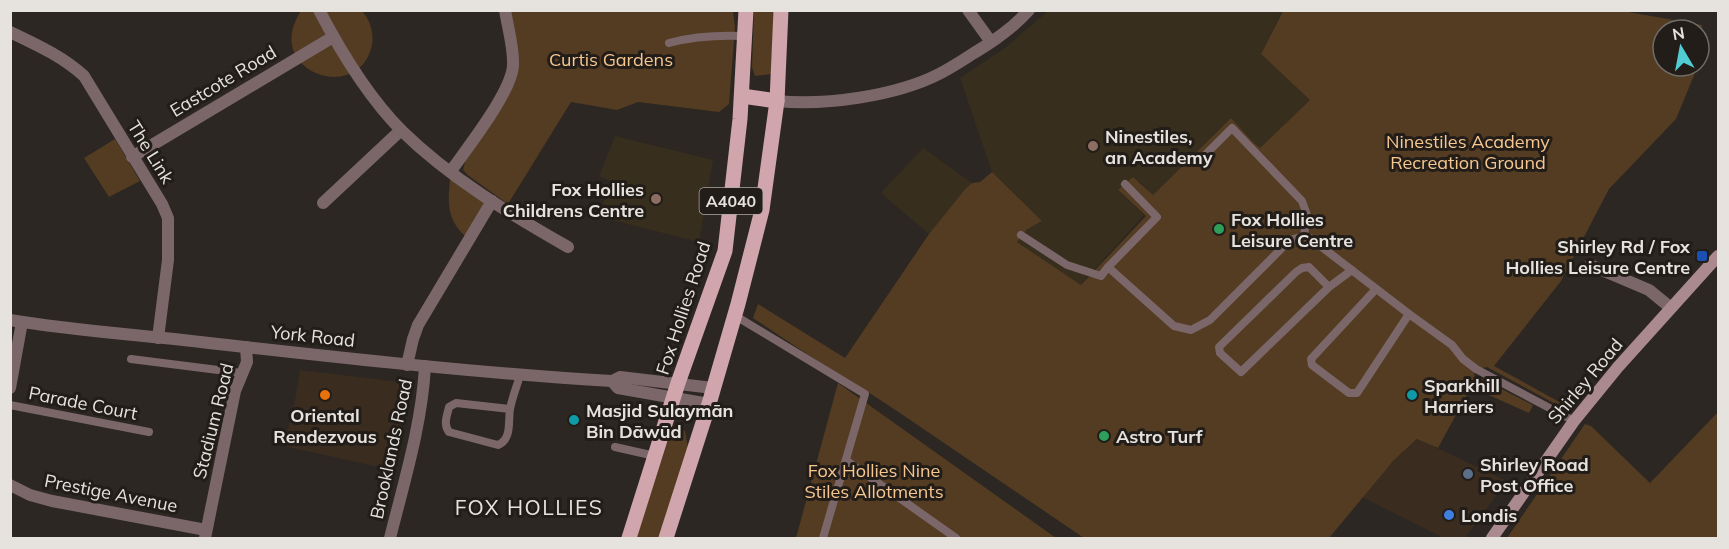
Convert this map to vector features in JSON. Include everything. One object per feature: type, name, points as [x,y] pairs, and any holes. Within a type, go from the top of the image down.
[{"type":"main road","name":"Fox Hollies Road","points":[[629,538],[676,390],[725,251],[739,129],[746,10]]},
{"type":"main road","name":"A4040","points":[[666,538],[709,404],[762,210],[777,101],[782,10]]},
{"type":"main road","points":[[741,96],[777,101]]},
{"type":"street","points":[[319,10],[354,71],[401,130],[430,156],[505,211],[568,247]]},
{"type":"street","points":[[451,171],[501,99],[510,79],[513,68],[512,50],[505,10]]},
{"type":"street","points":[[968,10],[992,42]]},
{"type":"street","points":[[777,101],[819,101],[867,97],[937,75],[992,42],[1029,10]]},
{"type":"street","name":"The Link","points":[[10,32],[56,54],[84,76],[155,192],[168,218],[168,260],[158,338]]},
{"type":"street","name":"Eastcote Road","points":[[132,157],[333,37]]},
{"type":"street","points":[[323,203],[401,130]]},
{"type":"street","points":[[407,364],[418,325],[492,201]]},
{"type":"street","name":"Shirley Road","points":[[1492,538],[1574,421],[1618,367],[1719,256]]},
{"type":"street","points":[[1590,265],[1649,290],[1671,308]]},
{"type":"street","points":[[10,388],[16,321]]},
{"type":"street","name":"York Road","points":[[16,321],[520,375],[612,381],[620,377],[676,390],[709,404]]},
{"type":"street","name":"Stadium Road","points":[[205,534],[235,391],[247,362],[246,347]]},
{"type":"street","name":"Brooklands Road","points":[[390,538],[424,390],[425,366]]},
{"type":"street","name":"York Road","points":[[676,390],[713,388]]},
{"type":"street","name":"Prestige Avenue","points":[[11,485],[30,495],[52,501],[205,534]]},
{"type":"lane","points":[[669,43],[687,38],[720,35],[746,36]]},
{"type":"lane","points":[[1203,157],[1232,128],[1302,201],[1307,215],[1304,236]]},
{"type":"lane","points":[[1022,236],[1067,265],[1101,276],[1156,217],[1125,184]]},
{"type":"lane","points":[[1108,267],[1174,326],[1191,330],[1210,320],[1290,240],[1304,236],[1310,238],[1452,345],[1463,359],[1476,369],[1574,421]]},
{"type":"lane","points":[[1329,287],[1309,267],[1302,268],[1275,291],[1219,347],[1220,353],[1241,372],[1329,287],[1352,270]]},
{"type":"lane","points":[[1376,289],[1311,359],[1312,365],[1349,393],[1358,393],[1408,314]]},
{"type":"lane","points":[[734,315],[865,394],[824,538]]},
{"type":"lane","points":[[131,359],[242,373]]},
{"type":"lane","points":[[510,409],[456,403],[449,407],[446,428],[449,432],[501,444],[505,440],[510,425],[510,409],[520,375]]},
{"type":"lane","name":"Parade Court","points":[[10,405],[149,432]]},
{"type":"lane","points":[[615,447],[655,456]]},
{"type":"lane","points":[[847,461],[956,538]]},
{"type":"shaded area","name":"Ninestiles, an Academy","points":[[1048,11],[1282,11],[1261,54],[1310,100],[1260,148],[1231,118],[1153,195],[1139,181],[1125,184],[1118,191],[1144,215],[1080,285],[1016,241],[1026,230],[1042,221],[992,172],[960,78],[1005,48]]},
{"type":"shaded area","name":"Fox Hollies Childrens Centre","points":[[615,136],[713,160],[699,242],[596,216],[614,183],[599,176]]},
{"type":"shaded area","points":[[923,148],[972,183],[929,234],[881,193]]},
{"type":"shaded area","points":[[300,370],[406,384],[409,390],[392,470],[284,446]]},
{"type":"shaded area","points":[[1418,439],[1507,481],[1465,538],[1444,538],[1362,497],[1394,460]]},
{"type":"green space","name":"Ninestiles Academy Recreation Ground","points":[[1617,10],[1662,18],[1651,18],[1651,78],[1693,78],[1676,119],[1609,189],[1561,281],[1494,366],[1563,404],[1561,407],[1487,367],[1476,369],[1474,375],[1533,405],[1529,413],[1471,387],[1438,448],[1417,439],[1394,460],[1329,538],[1084,538],[897,411],[753,318],[758,304],[845,358],[929,234],[966,188],[972,183],[980,182],[992,172],[1042,221],[1026,230],[1017,242],[1081,285],[1146,216],[1118,190],[1133,177],[1153,195],[1231,118],[1260,148],[1310,100],[1261,54],[1283,11]]},
{"type":"green space","points":[[301,11],[362,11],[372,31],[372,45],[364,64],[350,74],[333,77],[317,73],[302,64],[293,50],[292,32]]},
{"type":"green space","name":"Curtis Gardens","points":[[511,11],[733,11],[735,27],[729,104],[719,112],[638,102],[617,110],[571,102],[508,204],[463,170],[466,158],[509,93]]},
{"type":"green space","points":[[754,11],[774,11],[771,74],[755,76],[752,67]]},
{"type":"green space","points":[[115,139],[140,181],[109,197],[84,158]]},
{"type":"green space","points":[[451,171],[492,201],[470,240],[452,217],[449,200]]},
{"type":"green space","name":"Fox Hollies Nine Stiles Allotments","points":[[838,383],[1056,538],[796,538]]},
{"type":"green space","points":[[1718,412],[1718,538],[1507,538],[1585,424],[1591,426],[1650,483]]},
{"type":"green space","points":[[675,427],[685,431],[688,448],[660,538],[636,538],[672,429]]},
{"type":"place","name":"Ninestiles, an Academy","points":[[1093,146]]},
{"type":"place","name":"Fox Hollies Childrens Centre","points":[[656,199]]},
{"type":"place","name":"Fox Hollies Leisure Centre","points":[[1219,229]]},
{"type":"place","name":"Shirley Rd / Fox Hollies Leisure Centre","points":[[1702,256]]},
{"type":"place","name":"Oriental Rendezvous","points":[[325,395]]},
{"type":"place","name":"Sparkhill Harriers","points":[[1412,395]]},
{"type":"place","name":"Masjid Sulaymān Bin Dāwūd","points":[[574,420]]},
{"type":"place","name":"Astro Turf","points":[[1104,436]]},
{"type":"place","name":"Shirley Road Post Office","points":[[1468,474]]},
{"type":"place","name":"Londis","points":[[1449,515]]},
{"type":"district","name":"FOX HOLLIES","points":[[529,507]]}]
